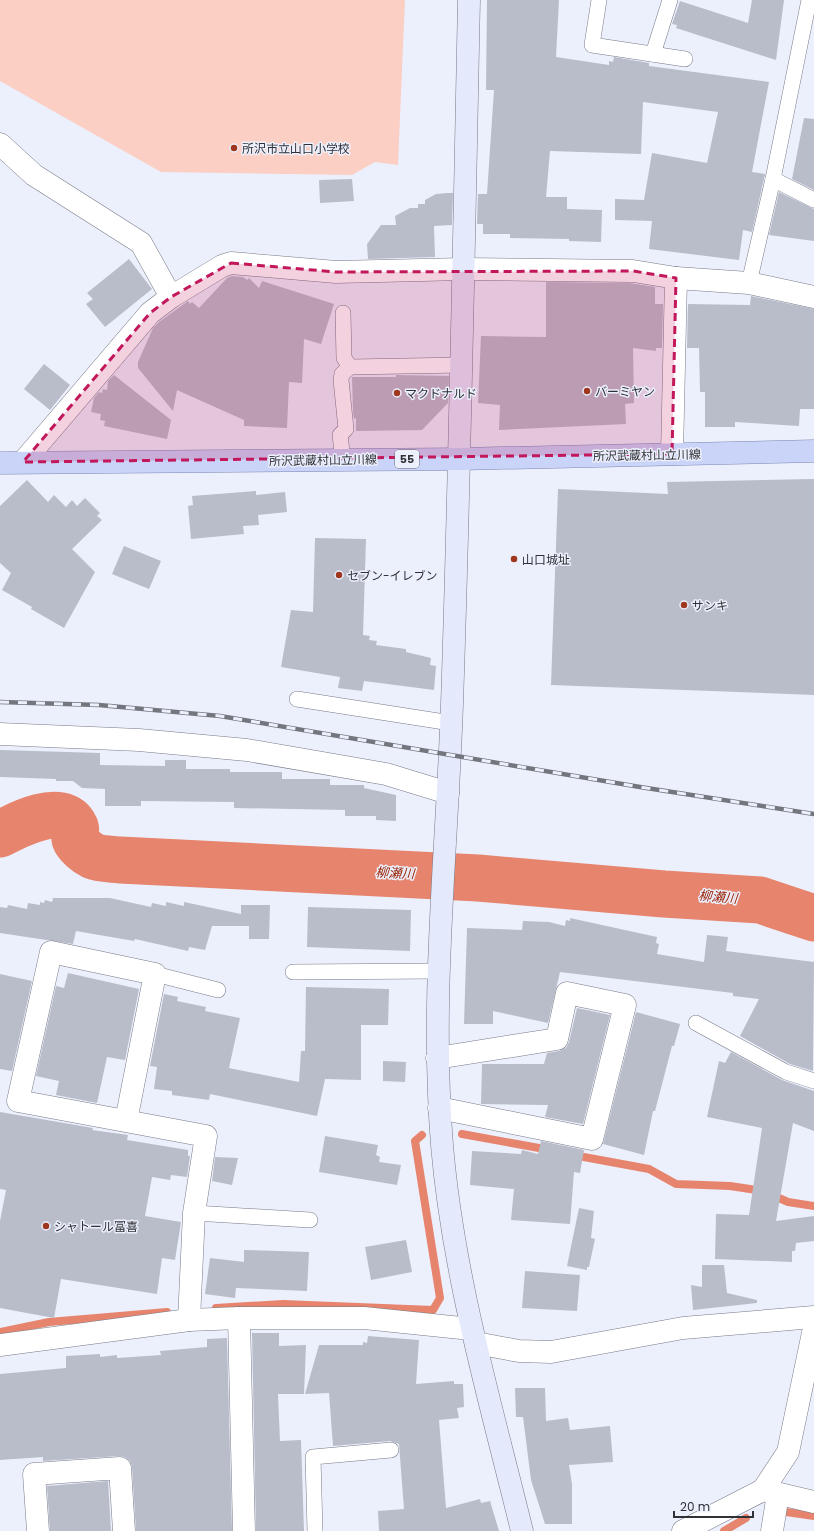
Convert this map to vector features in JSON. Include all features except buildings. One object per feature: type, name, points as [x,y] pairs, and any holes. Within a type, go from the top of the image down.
[{"type":"main road","name":"所沢武蔵村山立川線","points":[[0,463],[460,459],[814,451]]},
{"type":"street","points":[[469,0],[460,459],[448,793],[438,971],[437,1058],[447,1191],[473,1336],[522,1531]]},
{"type":"street","points":[[0,144],[34,175],[141,243],[171,296]]},
{"type":"street","points":[[23,462],[150,313],[171,296],[222,266],[231,263],[336,272],[464,269],[633,271],[676,278],[750,283],[814,297]]},
{"type":"street","points":[[672,454],[676,278]]},
{"type":"street","points":[[0,734],[139,740],[247,750],[386,774],[448,793]]},
{"type":"street","points":[[126,1121],[154,974],[51,952],[18,1101],[206,1136],[194,1213],[189,1320]]},
{"type":"street","points":[[437,1058],[557,1039],[567,993],[625,1005],[592,1139],[440,1108]]},
{"type":"street","points":[[0,1345],[189,1320],[239,1318],[364,1318],[473,1336],[519,1351],[551,1352],[683,1328],[814,1317]]},
{"type":"street","points":[[239,1318],[244,1531]]},
{"type":"street","points":[[772,1531],[770,1492],[788,1452],[814,1328]]},
{"type":"street","points":[[38,1531],[34,1474],[120,1468],[124,1531]]},
{"type":"street","points":[[683,1531],[770,1492],[814,1502]]},
{"type":"lane","points":[[599,0],[592,45],[685,59]]},
{"type":"lane","points":[[653,54],[670,0]]},
{"type":"lane","points":[[750,283],[773,179],[809,0]]},
{"type":"lane","points":[[773,179],[814,200]]},
{"type":"lane","points":[[343,313],[344,358],[350,367]]},
{"type":"lane","points":[[343,460],[340,435],[346,429],[341,380],[342,374],[350,367],[462,365]]},
{"type":"lane","points":[[297,699],[451,723]]},
{"type":"lane","points":[[293,972],[438,971]]},
{"type":"lane","points":[[154,974],[218,990]]},
{"type":"lane","points":[[696,1023],[786,1072],[814,1081]]},
{"type":"lane","points":[[194,1213],[310,1220]]},
{"type":"lane","points":[[315,1531],[312,1457],[391,1450]]},
{"type":"highlighted area","points":[[231,263],[336,272],[633,271],[676,278],[672,454],[23,462],[150,313],[171,297]]},
{"type":"shaded area","name":"所沢市立山口小学校","points":[[0,0],[405,0],[398,165],[375,162],[352,175],[161,172],[0,81]]},
{"type":"waterway","name":"柳瀬川","points":[[0,834],[17,825],[39,817],[50,815],[61,816],[69,819],[75,827],[75,839],[80,846],[93,856],[103,858],[478,878],[664,894],[760,900],[814,918]]},
{"type":"waterway","points":[[462,1134],[550,1150]]},
{"type":"waterway","points":[[216,1308],[283,1304],[433,1310],[440,1298],[415,1141],[422,1135]]},
{"type":"waterway","points":[[573,1155],[649,1169],[676,1184],[730,1186],[763,1191],[788,1202],[814,1206]]},
{"type":"waterway","points":[[0,1332],[49,1322],[167,1312]]},
{"type":"waterway","points":[[786,1512],[814,1516]]},
{"type":"waterway","points":[[724,1531],[746,1518]]},
{"type":"railway","points":[[0,702],[99,705],[220,716],[640,787],[814,814]]},
{"type":"place","name":"所沢市立山口小学校","points":[[234,148]]},
{"type":"place","name":"バーミヤン","points":[[587,391]]},
{"type":"place","name":"マクドナルド","points":[[397,393]]},
{"type":"place","name":"山口城址","points":[[514,559]]},
{"type":"place","name":"セブン-イレブン","points":[[339,575]]},
{"type":"place","name":"サンキ","points":[[684,605]]},
{"type":"place","name":"シャトール冨喜","points":[[46,1226]]}]
